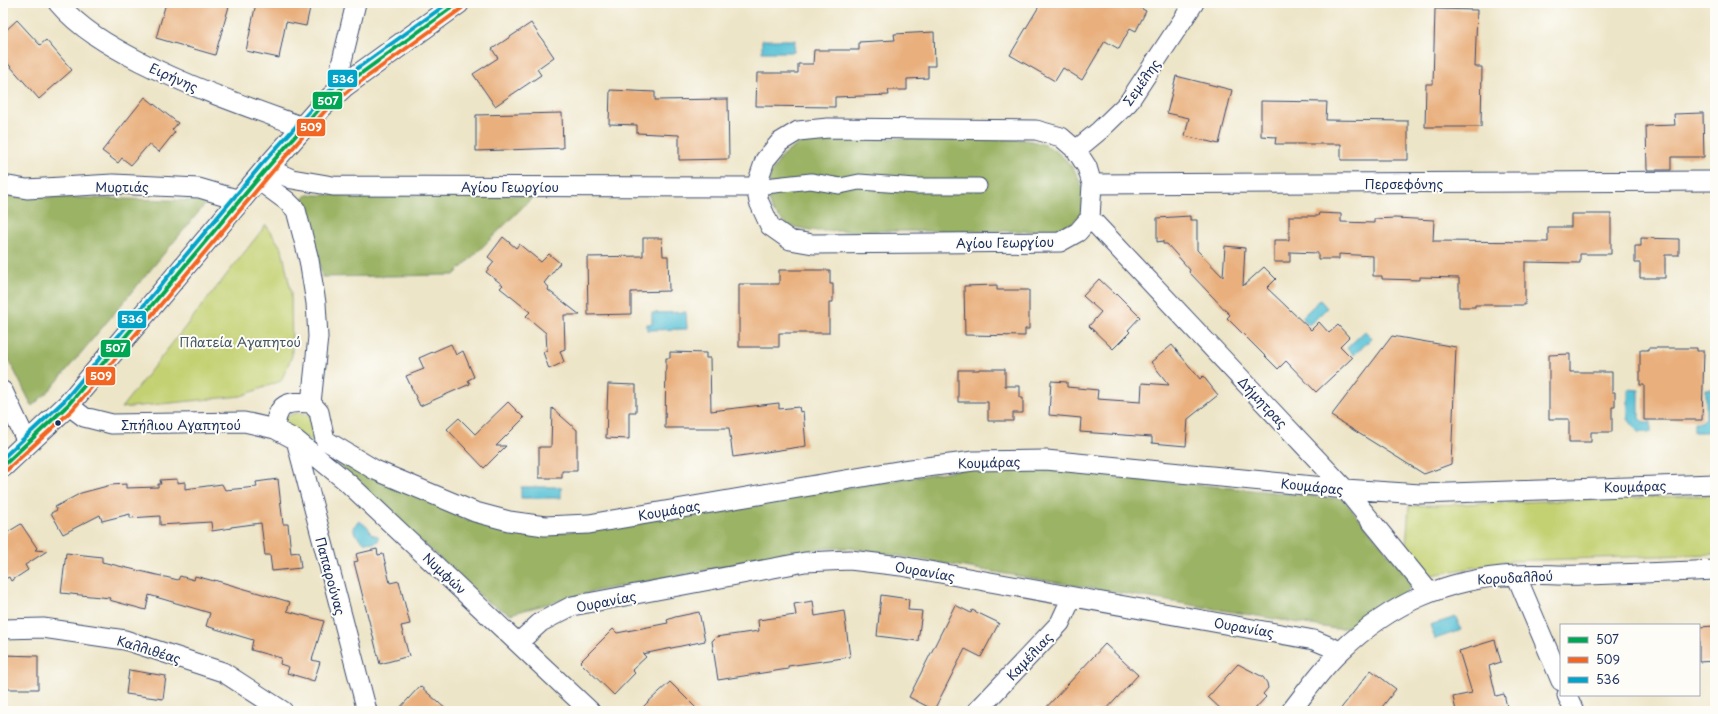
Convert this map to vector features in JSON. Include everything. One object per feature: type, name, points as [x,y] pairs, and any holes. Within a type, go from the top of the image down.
[{"type":"main road","points":[[3,466],[68,405],[303,127],[345,85],[458,3]]},
{"type":"street","name":"Ειρήνης","points":[[58,3],[82,26],[94,35],[155,69],[232,102],[303,127]]},
{"type":"street","points":[[345,85],[341,65],[356,3]]},
{"type":"street","name":"Σεμέλης","points":[[1076,150],[1099,131],[1128,103],[1194,3]]},
{"type":"street","points":[[979,186],[916,186],[859,182],[840,186],[811,181],[756,187],[765,160],[780,142],[798,131],[828,128],[1036,130],[1060,137],[1076,150],[1087,167],[1092,184],[1090,218]]},
{"type":"street","points":[[262,174],[296,210],[309,260],[316,303],[318,337],[311,403],[294,401],[286,404],[278,412],[276,429]]},
{"type":"street","name":"Αγίου Γεωργίου","points":[[262,174],[333,186],[756,187],[759,202],[770,226],[790,240],[813,244],[1060,242],[1078,232],[1090,218]]},
{"type":"street","name":"Περσεφόνης","points":[[1092,184],[1715,181]]},
{"type":"street","name":"Μυρτιάς","points":[[3,185],[27,189],[113,184],[199,188],[240,200]]},
{"type":"street","name":"Δήμητρας","points":[[1090,218],[1345,489],[1429,592]]},
{"type":"street","points":[[3,391],[28,444]]},
{"type":"street","name":"Κουμάρας","points":[[311,403],[319,412],[325,440],[375,470],[476,512],[509,521],[545,526],[589,524],[903,470],[974,461],[1046,460],[1345,489],[1442,494],[1715,484]]},
{"type":"street","name":"Σπήλιου Αγαπητού","points":[[68,405],[84,417],[112,424],[244,422],[276,429],[296,440]]},
{"type":"street","name":"Νυμφών","points":[[296,440],[347,482],[590,711]]},
{"type":"street","name":"Παπαρούνας","points":[[296,440],[366,711]]},
{"type":"street","name":"Ουρανίας","points":[[518,643],[542,622],[572,606],[805,562],[850,560],[901,566],[1314,640],[1340,651]]},
{"type":"street","name":"Κορυδαλλού","points":[[1290,711],[1340,651],[1368,628],[1400,607],[1429,592],[1467,580],[1516,574],[1580,576],[1715,570]]},
{"type":"street","points":[[1516,574],[1560,679]]},
{"type":"street","name":"Καμέλιας","points":[[978,711],[1060,623],[1072,597]]},
{"type":"street","name":"Καλλιθέας","points":[[3,629],[43,628],[125,640],[223,672],[283,711]]},
{"type":"street","points":[[1567,696],[1574,711]]},
{"type":"green space","points":[[821,138],[1014,139],[1039,143],[1047,146],[1063,157],[1075,172],[1083,190],[1081,213],[1077,219],[1061,231],[817,231],[788,226],[772,210],[766,190],[771,173],[783,155],[800,143]]},
{"type":"green space","points":[[307,195],[535,195],[454,275],[322,277],[316,246],[301,202]]},
{"type":"green space","points":[[3,196],[208,201],[50,390],[32,406],[3,348]]},
{"type":"green space","name":"Πλατεία Αγαπητού","points":[[266,225],[282,249],[291,292],[292,356],[281,381],[241,396],[121,408]]},
{"type":"green space","points":[[300,412],[311,416],[314,441],[279,425],[284,417]]},
{"type":"green space","points":[[325,448],[375,476],[463,518],[518,533],[553,534],[971,468],[1007,466],[1343,499],[1409,578],[1411,585],[1407,592],[1350,627],[1335,629],[851,548],[825,548],[596,591],[510,614],[486,601],[324,451]]},
{"type":"green space","points":[[1715,495],[1715,554],[1511,561],[1431,575],[1406,547],[1409,506]]},
{"type":"water","points":[[762,40],[795,40],[794,52],[762,52]]},
{"type":"water","points":[[1320,300],[1327,308],[1309,325],[1302,317]]},
{"type":"water","points":[[686,312],[687,329],[647,330],[647,324],[652,324],[652,313]]},
{"type":"water","points":[[1365,331],[1372,338],[1354,355],[1347,348]]},
{"type":"water","points":[[1628,389],[1639,390],[1639,419],[1644,422],[1651,422],[1651,432],[1638,432],[1628,419]]},
{"type":"water","points":[[1706,389],[1715,389],[1715,422],[1707,432],[1694,432],[1694,422],[1701,422],[1706,418]]},
{"type":"water","points":[[521,487],[561,487],[561,498],[521,498]]},
{"type":"water","points":[[359,521],[368,527],[371,534],[378,536],[378,541],[375,543],[363,542],[355,534],[353,527]]},
{"type":"water","points":[[1456,617],[1461,630],[1435,639],[1430,625]]},
{"type":"building","points":[[166,3],[230,3],[215,55],[156,38]]},
{"type":"building","points":[[256,3],[281,6],[281,3],[311,3],[306,26],[286,22],[279,58],[246,51]]},
{"type":"building","points":[[1041,3],[1131,3],[1146,11],[1136,31],[1130,28],[1119,49],[1105,41],[1082,80],[1063,68],[1055,81],[1010,55]]},
{"type":"building","points":[[1435,9],[1477,10],[1475,67],[1482,67],[1481,127],[1425,127],[1426,84],[1433,84]]},
{"type":"building","points":[[17,20],[40,45],[46,40],[72,70],[39,99],[3,58],[3,33]]},
{"type":"building","points":[[531,23],[554,57],[537,69],[541,75],[495,106],[473,74],[498,58],[492,49]]},
{"type":"building","points":[[934,32],[935,66],[928,66],[928,78],[907,79],[907,90],[888,90],[889,95],[835,97],[835,107],[756,106],[757,73],[798,73],[798,64],[813,64],[814,50],[859,50],[859,42],[895,40],[894,34]]},
{"type":"building","points":[[1176,76],[1232,90],[1219,144],[1185,136],[1189,118],[1167,113]]},
{"type":"building","points":[[610,90],[655,92],[655,100],[728,99],[729,159],[679,160],[679,135],[637,133],[637,125],[609,124]]},
{"type":"building","points":[[145,97],[178,123],[172,130],[175,132],[159,152],[149,144],[131,165],[122,158],[118,163],[102,151]]},
{"type":"building","points":[[1261,101],[1327,102],[1326,120],[1408,121],[1408,160],[1341,160],[1341,144],[1275,144],[1276,137],[1261,136]]},
{"type":"building","points":[[562,113],[563,148],[476,151],[476,115]]},
{"type":"building","points":[[1703,113],[1704,157],[1671,157],[1671,170],[1647,170],[1646,126],[1675,125],[1674,114]]},
{"type":"building","points":[[1319,213],[1341,214],[1341,222],[1374,223],[1374,219],[1395,218],[1434,220],[1433,241],[1548,242],[1548,227],[1571,227],[1571,214],[1611,214],[1611,254],[1580,254],[1580,263],[1525,262],[1525,305],[1475,305],[1475,307],[1459,307],[1459,278],[1420,277],[1420,280],[1382,279],[1382,276],[1373,276],[1373,256],[1339,254],[1339,259],[1318,259],[1318,253],[1290,252],[1290,262],[1274,262],[1274,240],[1289,240],[1289,216],[1318,216]]},
{"type":"building","points":[[1190,216],[1190,220],[1197,220],[1197,250],[1223,277],[1225,246],[1245,248],[1243,286],[1264,267],[1276,279],[1267,288],[1311,330],[1319,322],[1329,333],[1338,325],[1349,337],[1340,346],[1352,358],[1316,392],[1286,361],[1278,369],[1227,318],[1230,315],[1189,272],[1190,270],[1167,244],[1163,244],[1163,241],[1157,242],[1157,218]]},
{"type":"building","points":[[503,237],[516,248],[519,244],[541,262],[549,254],[560,263],[544,283],[549,287],[548,290],[580,315],[564,315],[565,349],[560,351],[564,362],[549,369],[543,352],[547,350],[546,333],[526,316],[530,312],[500,288],[503,285],[486,272],[494,262],[488,257]]},
{"type":"building","points":[[643,238],[662,238],[663,256],[668,256],[669,291],[631,292],[631,314],[588,315],[587,257],[643,256]]},
{"type":"building","points":[[1641,238],[1679,239],[1679,255],[1665,255],[1665,278],[1640,278],[1640,263],[1635,263],[1635,246],[1641,246]]},
{"type":"building","points":[[779,270],[830,270],[830,284],[833,284],[833,302],[829,302],[829,333],[779,333],[779,347],[739,347],[739,284],[779,284]]},
{"type":"building","points":[[1099,279],[1116,295],[1117,294],[1140,317],[1128,330],[1130,332],[1113,349],[1089,326],[1101,312],[1083,296]]},
{"type":"building","points":[[997,285],[997,290],[1029,290],[1029,329],[1025,329],[1025,336],[965,335],[964,286]]},
{"type":"building","points":[[1392,336],[1456,347],[1451,464],[1424,474],[1331,416]]},
{"type":"building","points":[[451,344],[456,355],[463,351],[474,377],[468,380],[470,384],[420,406],[406,376],[424,369],[419,358]]},
{"type":"building","points":[[1172,345],[1200,379],[1203,376],[1218,395],[1188,419],[1186,446],[1152,443],[1152,437],[1080,432],[1081,418],[1049,415],[1051,381],[1067,382],[1067,387],[1098,390],[1097,399],[1141,402],[1142,383],[1169,385],[1151,362]]},
{"type":"building","points":[[1648,348],[1697,348],[1697,351],[1704,351],[1702,420],[1644,420],[1644,385],[1640,385],[1640,350],[1648,350]]},
{"type":"building","points":[[670,352],[706,353],[706,358],[710,358],[711,411],[779,403],[779,409],[799,407],[800,412],[803,411],[806,446],[733,457],[729,428],[665,428],[666,358],[670,358]]},
{"type":"building","points":[[1570,354],[1570,372],[1612,372],[1612,392],[1615,392],[1615,407],[1612,407],[1612,432],[1591,432],[1591,442],[1569,442],[1569,419],[1549,419],[1549,355]]},
{"type":"building","points":[[1005,369],[1005,386],[1020,386],[1020,398],[1023,398],[1023,413],[1013,413],[1013,421],[988,421],[988,402],[958,402],[958,370]]},
{"type":"building","points":[[608,384],[636,385],[636,412],[629,412],[629,439],[606,438]]},
{"type":"building","points":[[508,402],[524,418],[496,446],[506,446],[484,468],[447,429],[459,418],[475,434]]},
{"type":"building","points":[[552,408],[577,430],[577,471],[562,471],[562,478],[539,478],[539,447],[551,447]]},
{"type":"building","points":[[177,479],[177,483],[185,482],[185,489],[222,484],[225,490],[257,487],[256,482],[278,479],[283,524],[288,524],[291,553],[299,552],[301,568],[272,571],[270,555],[265,555],[261,523],[212,531],[211,522],[160,525],[160,516],[130,518],[130,514],[102,521],[100,515],[63,534],[51,513],[57,510],[55,507],[81,493],[111,485],[126,484],[126,488],[158,487],[158,484],[161,484],[160,480]]},
{"type":"building","points":[[21,524],[37,548],[35,550],[47,551],[25,565],[28,570],[11,581],[9,577],[3,580],[3,535]]},
{"type":"building","points":[[377,549],[378,555],[383,554],[390,583],[399,581],[410,624],[401,626],[409,656],[380,664],[354,562],[358,561],[356,554]]},
{"type":"building","points":[[66,553],[102,557],[102,562],[178,580],[180,576],[194,580],[195,576],[214,580],[290,602],[287,611],[324,621],[312,660],[320,662],[314,681],[287,673],[289,667],[280,664],[281,658],[251,650],[253,640],[206,626],[210,613],[149,595],[146,610],[109,600],[110,598],[61,593]]},
{"type":"building","points":[[881,595],[909,599],[908,610],[922,611],[918,641],[877,636]]},
{"type":"building","points":[[813,601],[815,616],[844,611],[850,657],[788,666],[788,669],[718,680],[712,641],[716,637],[759,631],[758,620],[796,615],[794,604]]},
{"type":"building","points":[[955,605],[971,613],[972,610],[999,623],[981,657],[965,649],[934,710],[909,697]]},
{"type":"building","points":[[699,612],[705,641],[643,654],[646,657],[632,670],[635,673],[614,695],[580,662],[613,629],[617,633],[668,623],[667,620],[675,617]]},
{"type":"building","points":[[1715,626],[1715,661],[1700,662],[1700,627]]},
{"type":"building","points":[[1495,640],[1501,662],[1489,666],[1496,696],[1504,694],[1508,711],[1456,711],[1453,697],[1472,693],[1459,651]]},
{"type":"building","points":[[1105,644],[1138,675],[1105,711],[1043,711]]},
{"type":"building","points":[[3,655],[38,656],[38,689],[5,689]]},
{"type":"building","points":[[1238,664],[1263,677],[1268,688],[1263,694],[1266,697],[1253,711],[1223,711],[1208,697]]},
{"type":"building","points":[[129,670],[166,676],[163,699],[126,694]]},
{"type":"building","points":[[1371,670],[1396,689],[1379,711],[1339,711]]},
{"type":"building","points":[[670,682],[699,711],[639,711],[647,703]]},
{"type":"building","points":[[420,686],[448,711],[397,711]]},
{"type":"transit line","name":"536","points":[[3,458],[64,401],[262,164],[317,103],[341,80],[448,3]]},
{"type":"transit line","name":"507","points":[[3,466],[68,405],[267,168],[321,107],[345,85],[458,3]]},
{"type":"transit line","name":"509","points":[[7,470],[73,409],[325,111],[349,90],[462,8]]}]
